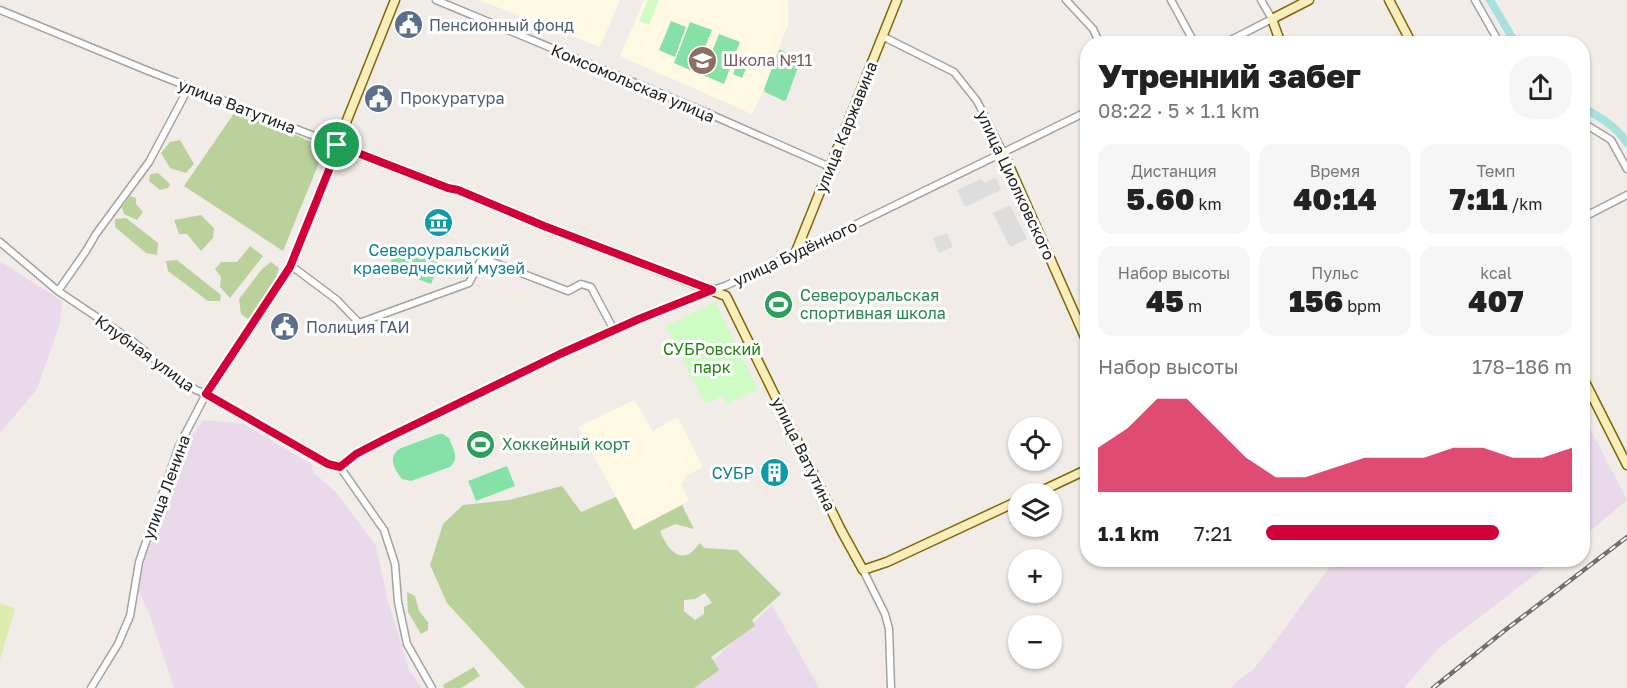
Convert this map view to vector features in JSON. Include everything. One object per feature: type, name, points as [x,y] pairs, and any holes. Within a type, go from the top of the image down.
[{"type":"main road","name":"улица Ленина","points":[[337,145],[395,0]]},
{"type":"main road","name":"улица Каржавина","points":[[795,254],[897,0]]},
{"type":"main road","points":[[1278,36],[1272,19],[1309,0]]},
{"type":"main road","points":[[1389,0],[1408,36]]},
{"type":"main road","name":"улица Ватутина","points":[[337,145],[458,190],[555,231],[726,296],[863,570]]},
{"type":"main road","name":"улица Циолковского","points":[[1003,152],[1080,326]]},
{"type":"main road","points":[[1590,392],[1627,465]]},
{"type":"main road","points":[[1058,483],[1080,473]]},
{"type":"main road","points":[[863,570],[887,562],[1008,506]]},
{"type":"street","name":"Комсомольская улица","points":[[436,0],[705,112],[830,167]]},
{"type":"street","points":[[1066,0],[1093,29],[1096,36]]},
{"type":"street","points":[[1171,0],[1191,36]]},
{"type":"street","points":[[1239,36],[1272,19],[1261,0]]},
{"type":"street","points":[[1475,0],[1495,36]]},
{"type":"street","name":"улица Ватутина","points":[[0,10],[337,145]]},
{"type":"street","name":"улица Циолковского","points":[[882,36],[954,72],[977,101],[1003,152]]},
{"type":"street","points":[[58,291],[148,162],[189,87]]},
{"type":"street","name":"улица Будённого","points":[[340,467],[356,454],[385,439],[560,354],[725,286],[795,254],[1080,115]]},
{"type":"street","points":[[1590,127],[1611,140],[1627,169]]},
{"type":"street","name":"улица Ленина","points":[[91,688],[118,644],[129,616],[139,562],[179,446],[206,394],[290,267],[337,145]]},
{"type":"street","points":[[1590,214],[1627,195]]},
{"type":"street","name":"Клубная улица","points":[[0,242],[58,291],[131,340],[196,390],[328,464],[340,467]]},
{"type":"street","points":[[290,267],[338,300],[359,323],[469,283],[480,262],[487,260],[568,291],[581,284],[591,287],[614,330]]},
{"type":"street","points":[[340,467],[384,530],[395,564],[398,602],[407,644],[432,688]]},
{"type":"street","points":[[863,570],[885,614],[889,629],[891,688]]},
{"type":"shaded area","points":[[479,0],[620,0],[600,47]]},
{"type":"shaded area","name":"Школа №11","points":[[644,0],[788,0],[789,22],[764,89],[752,114],[620,56]]},
{"type":"shaded area","points":[[996,178],[1001,190],[965,207],[957,190],[981,179],[984,183]]},
{"type":"shaded area","points":[[1010,205],[1027,239],[1010,247],[993,213]]},
{"type":"shaded area","points":[[947,233],[953,247],[939,253],[933,238]]},
{"type":"shaded area","points":[[0,261],[62,301],[60,323],[37,389],[0,433]]},
{"type":"shaded area","points":[[634,400],[653,431],[678,417],[703,467],[687,475],[681,485],[689,501],[634,530],[578,427]]},
{"type":"shaded area","points":[[203,420],[244,424],[311,464],[313,472],[337,493],[376,546],[388,601],[409,670],[422,688],[174,688],[149,613],[138,590],[145,559],[192,436]]},
{"type":"shaded area","points":[[1590,428],[1627,500],[1590,531]]},
{"type":"shaded area","points":[[1545,567],[1438,649],[1404,688],[1231,688],[1253,670],[1329,568]]},
{"type":"shaded area","points":[[772,605],[819,688],[684,688]]},
{"type":"green space","points":[[648,0],[659,0],[649,25],[639,21]]},
{"type":"green space","points":[[671,21],[686,27],[675,57],[659,50]]},
{"type":"green space","points":[[690,22],[712,30],[695,72],[674,63]]},
{"type":"green space","points":[[719,34],[740,42],[724,84],[703,75]]},
{"type":"green space","points":[[779,50],[799,59],[800,62],[784,101],[765,92],[764,89]]},
{"type":"green space","points":[[740,56],[750,60],[742,78],[733,74]]},
{"type":"green space","points":[[237,109],[325,148],[283,251],[184,186]]},
{"type":"green space","points":[[180,140],[194,164],[186,173],[170,168],[161,153],[170,142]]},
{"type":"green space","points":[[158,173],[170,184],[168,188],[160,190],[149,181],[150,174]]},
{"type":"green space","points":[[130,196],[136,198],[136,204],[143,212],[137,220],[124,214],[122,207]]},
{"type":"green space","points":[[201,215],[214,228],[213,238],[201,251],[187,234],[179,234],[174,220]]},
{"type":"green space","points":[[126,218],[158,243],[157,255],[146,253],[115,227],[115,219]]},
{"type":"green space","points":[[250,246],[263,256],[230,298],[220,287],[221,277],[215,269],[221,262],[237,262]]},
{"type":"green space","points":[[397,246],[440,263],[431,284],[388,268]]},
{"type":"green space","points":[[177,260],[221,295],[220,301],[208,301],[168,271],[166,261]]},
{"type":"green space","points":[[271,262],[279,268],[275,282],[248,319],[241,314],[239,299],[262,269]]},
{"type":"green space","name":"СУБРовский парк","points":[[715,302],[758,389],[727,404],[723,395],[705,404],[666,326]]},
{"type":"green space","points":[[439,434],[449,438],[455,453],[453,464],[411,481],[402,479],[393,463],[397,451]]},
{"type":"green space","points":[[507,466],[515,486],[476,501],[468,481]]},
{"type":"green space","points":[[562,486],[581,512],[616,497],[634,530],[682,505],[694,529],[675,524],[660,531],[670,549],[679,555],[689,554],[700,543],[704,548],[737,550],[781,594],[752,620],[755,626],[711,657],[719,670],[694,688],[525,688],[447,603],[430,565],[443,524],[463,505],[509,500]],"holes":[[[705,593],[712,603],[704,607],[704,614],[695,620],[684,611],[684,600],[695,599]]]},
{"type":"green space","points":[[407,592],[415,596],[419,611],[428,622],[428,630],[421,634],[408,612]]},
{"type":"green space","points":[[0,603],[15,609],[0,660]]},
{"type":"green space","points":[[474,667],[480,676],[461,688],[444,688],[443,685]]},
{"type":"waterway","points":[[1490,0],[1511,36]]},
{"type":"waterway","points":[[1590,112],[1613,127],[1627,143]]},
{"type":"railway","points":[[1590,565],[1627,537]]},
{"type":"railway","points":[[1433,688],[1588,567]]},
{"type":"place","name":"Пенсионный фонд","points":[[408,25]]},
{"type":"place","name":"Школа №11","points":[[702,60]]},
{"type":"place","name":"Прокуратура","points":[[379,98]]},
{"type":"place","name":"Североуральский краеведческий музей","points":[[439,222]]},
{"type":"place","name":"Североуральская спортивная школа","points":[[779,304]]},
{"type":"place","name":"Полиция ГАИ","points":[[285,327]]},
{"type":"place","name":"Хоккейный корт","points":[[481,444]]},
{"type":"place","name":"СУБР","points":[[775,473]]},
{"type":"route","points":[[337,145],[712,290],[560,354],[385,439],[356,454],[340,467],[328,464],[206,394],[290,267],[337,145]]}]
